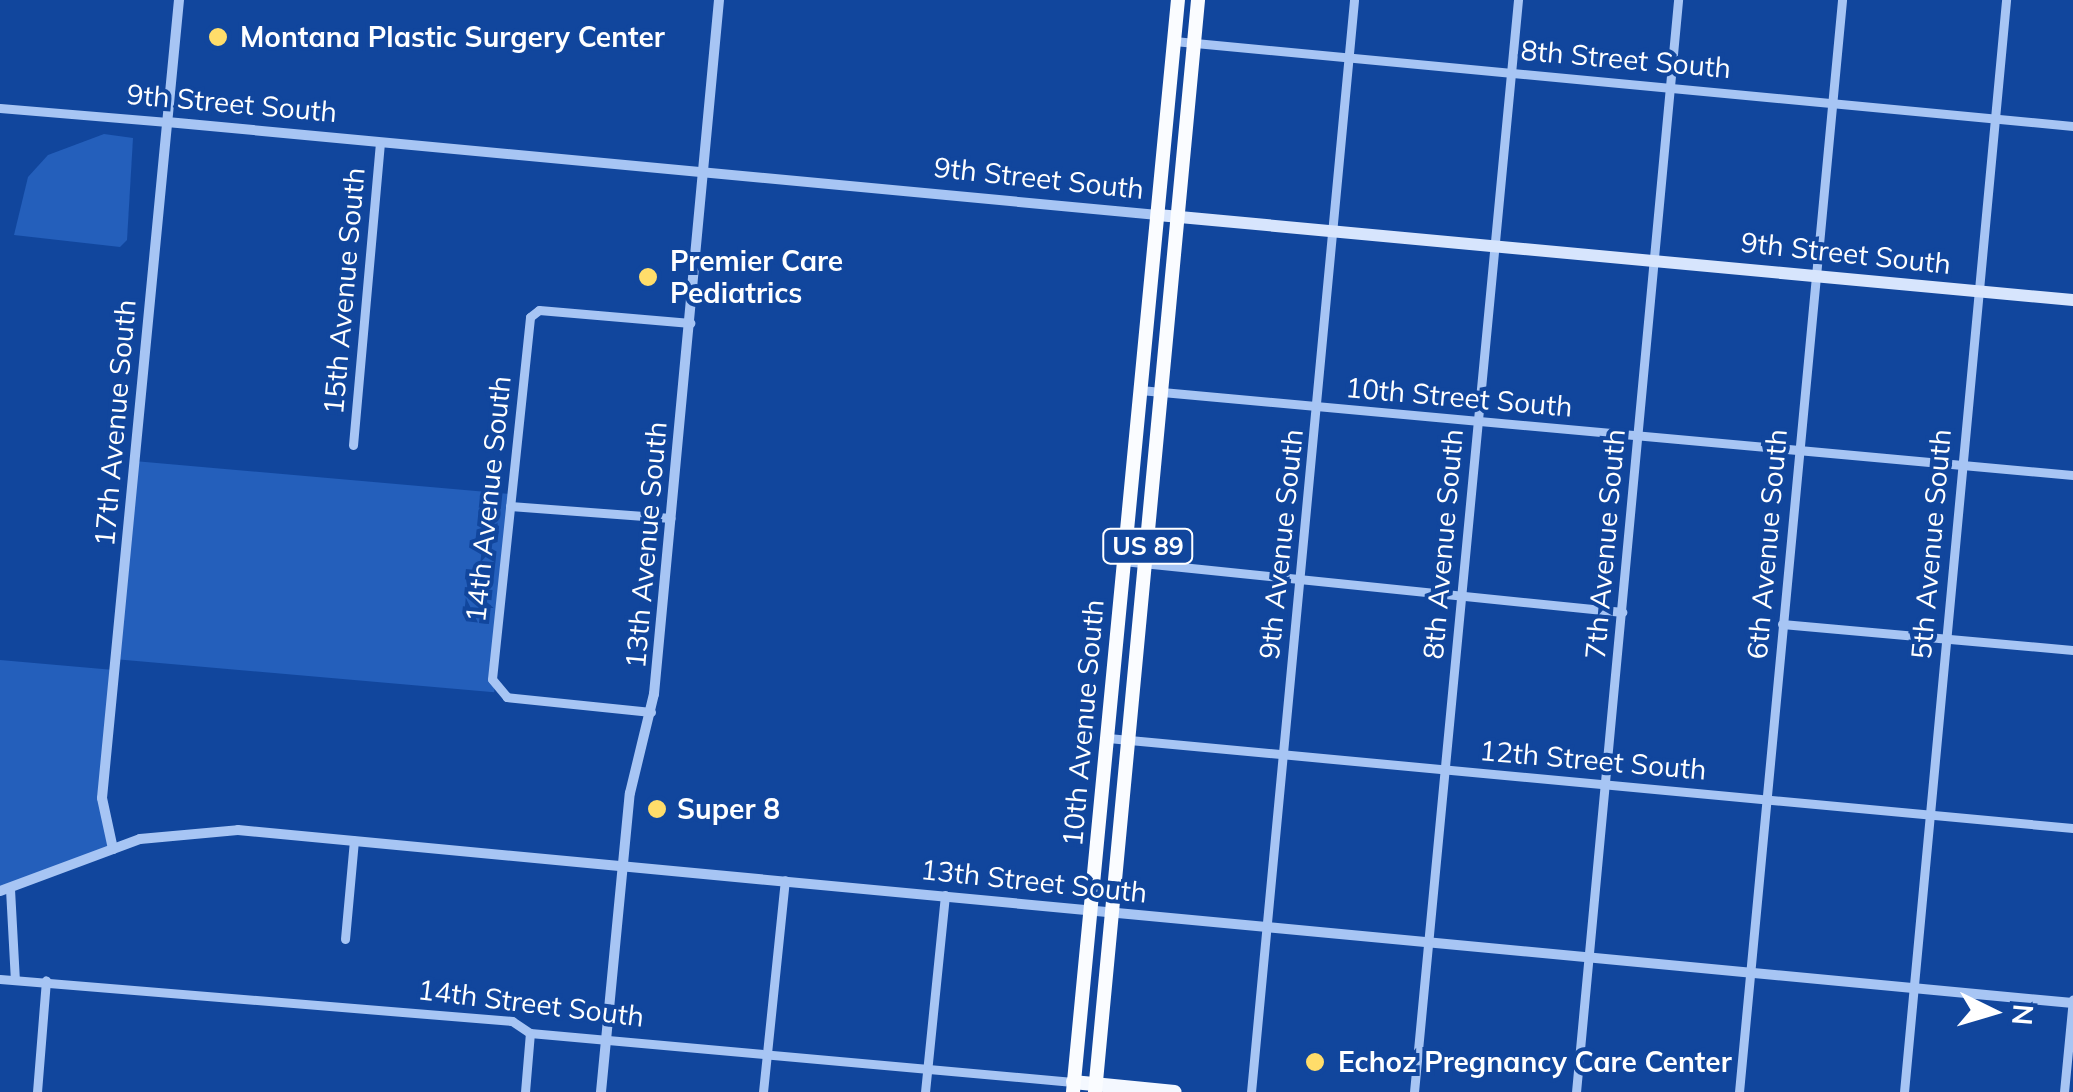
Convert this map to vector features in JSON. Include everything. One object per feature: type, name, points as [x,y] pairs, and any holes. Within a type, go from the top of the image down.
[{"type":"highway","name":"10th Avenue South","points":[[1073,1087],[1178,0]]},
{"type":"highway","name":"10th Avenue South","points":[[1096,1088],[1198,0]]},
{"type":"main road","name":"9th Street South","points":[[1158,215],[2073,300]]},
{"type":"main road","name":"14th Street South","points":[[1073,1087],[1176,1092]]},
{"type":"street","name":"17th Avenue South","points":[[113,849],[102,798],[180,0]]},
{"type":"street","name":"13th Avenue South","points":[[601,1092],[624,866],[651,712],[718,0]]},
{"type":"street","name":"9th Avenue South","points":[[1251,1092],[1354,0]]},
{"type":"street","name":"8th Avenue South","points":[[1414,1092],[1518,0]]},
{"type":"street","name":"7th Avenue South","points":[[1576,1092],[1678,0]]},
{"type":"street","name":"6th Avenue South","points":[[1739,1092],[1842,0]]},
{"type":"street","name":"5th Avenue South","points":[[1904,1092],[2006,0]]},
{"type":"street","name":"8th Street South","points":[[1174,41],[2073,126]]},
{"type":"street","name":"9th Street South","points":[[0,108],[1158,215]]},
{"type":"street","name":"15th Avenue South","points":[[352,445],[380,142]]},
{"type":"street","name":"14th Avenue South","points":[[651,712],[496,691],[510,506],[533,312],[690,322]]},
{"type":"street","name":"10th Street South","points":[[1140,390],[2073,475]]},
{"type":"street","points":[[510,506],[671,518]]},
{"type":"street","points":[[1122,561],[1622,612]]},
{"type":"street","points":[[1782,624],[2073,650]]},
{"type":"street","name":"12th Street South","points":[[1108,738],[2073,828]]},
{"type":"street","name":"13th Street South","points":[[5,890],[113,849],[196,831],[354,840],[2073,1002]]},
{"type":"street","points":[[345,939],[354,840]]},
{"type":"street","points":[[763,1092],[785,880]]},
{"type":"street","points":[[5,890],[15,980]]},
{"type":"street","points":[[925,1092],[945,895]]},
{"type":"street","name":"14th Street South","points":[[0,980],[46,980],[512,1021],[530,1034],[766,1054],[1073,1087]]},
{"type":"street","points":[[37,1092],[46,980]]},
{"type":"street","points":[[2064,1092],[2073,1002]]},
{"type":"street","points":[[526,1092],[530,1034]]},
{"type":"shaded area","points":[[104,134],[133,138],[127,240],[120,247],[14,235],[28,177],[48,155]]},
{"type":"shaded area","points":[[134,461],[512,494],[494,692],[117,659]]},
{"type":"shaded area","points":[[0,660],[114,670],[102,798],[113,849],[0,891]]},
{"type":"place","name":"Montana Plastic Surgery Center","points":[[218,37]]},
{"type":"place","name":"Premier Care Pediatrics","points":[[648,277]]},
{"type":"place","name":"Super 8","points":[[657,809]]},
{"type":"place","name":"Echoz Pregnancy Care Center","points":[[1315,1062]]}]
